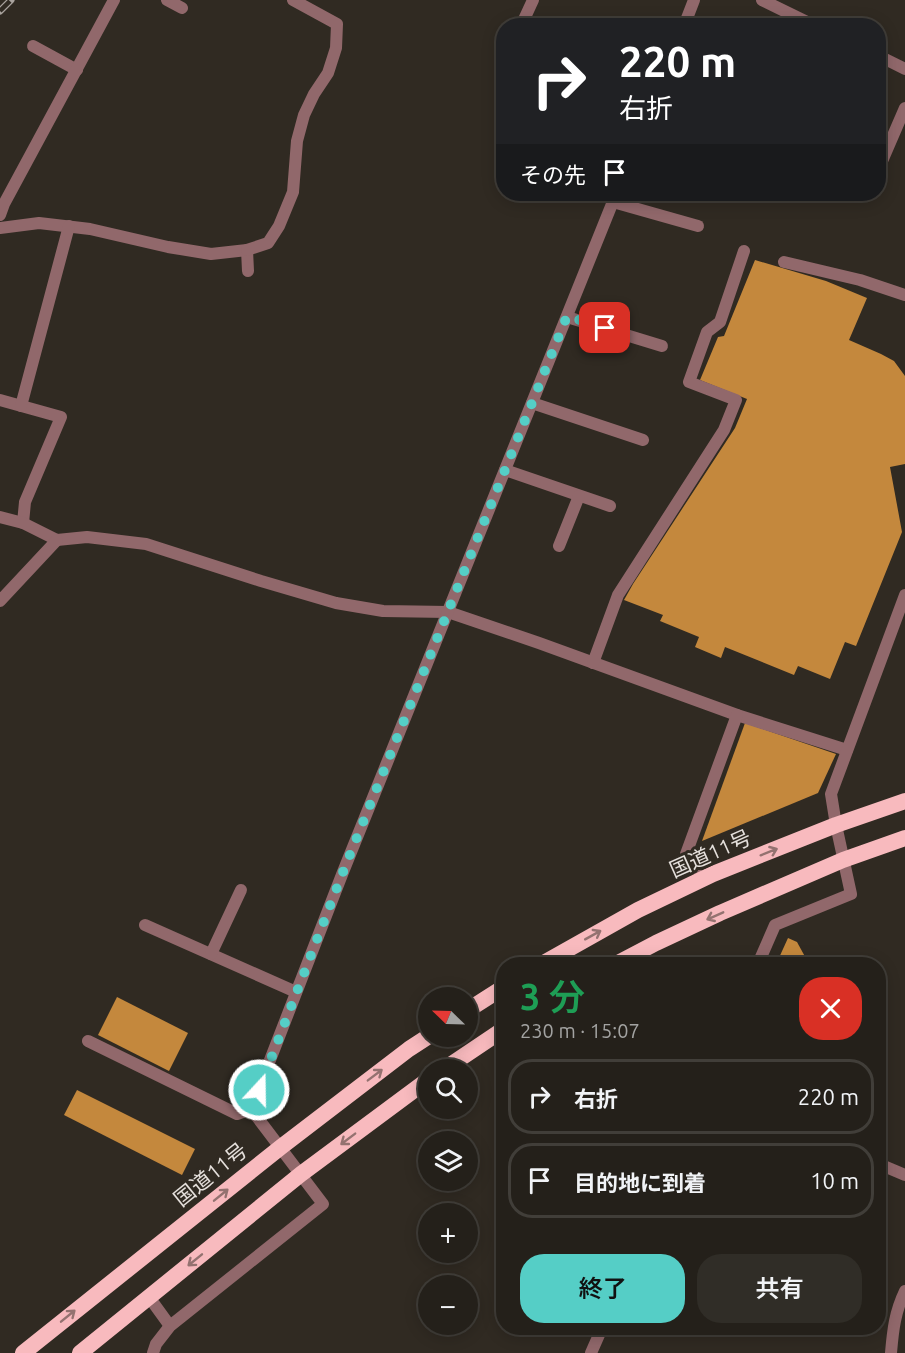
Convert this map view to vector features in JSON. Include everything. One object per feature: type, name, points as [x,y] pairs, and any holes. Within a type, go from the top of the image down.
[{"type":"highway","name":"国道11号","points":[[554,957],[638,910],[713,874],[836,825],[905,801]]},
{"type":"highway","points":[[629,957],[698,923],[843,860],[905,838]]},
{"type":"highway","points":[[478,1004],[496,992]]},
{"type":"highway","points":[[459,1059],[496,1034]]},
{"type":"highway","name":"国道11号","points":[[23,1353],[281,1147],[418,1044]]},
{"type":"highway","points":[[80,1353],[301,1174],[418,1087]]},
{"type":"street","points":[[167,0],[182,8]]},
{"type":"street","points":[[0,228],[39,223],[69,226],[168,248],[211,254],[247,250],[268,243],[279,226],[293,192],[297,141],[304,115],[328,73],[336,48],[337,24],[293,0]]},
{"type":"street","points":[[525,18],[533,0]]},
{"type":"street","points":[[687,18],[694,0]]},
{"type":"street","points":[[762,0],[799,18]]},
{"type":"street","points":[[0,216],[4,204],[76,70],[109,2]]},
{"type":"street","points":[[33,46],[76,70]]},
{"type":"street","points":[[886,60],[905,69]]},
{"type":"street","points":[[886,152],[905,108]]},
{"type":"street","points":[[88,1041],[237,1114],[251,1109],[343,872],[614,201]]},
{"type":"street","points":[[624,201],[698,226]]},
{"type":"street","points":[[21,406],[69,226]]},
{"type":"street","points":[[247,250],[248,271]]},
{"type":"street","points":[[593,663],[618,595],[724,430],[736,400],[689,382],[707,332],[720,322],[744,251]]},
{"type":"street","points":[[784,262],[860,280],[905,295]]},
{"type":"street","points":[[567,316],[662,346]]},
{"type":"street","points":[[0,400],[60,417],[25,502],[23,523]]},
{"type":"street","points":[[532,403],[644,440]]},
{"type":"street","points":[[506,470],[610,506]]},
{"type":"street","points":[[559,546],[579,496]]},
{"type":"street","points":[[0,517],[23,523],[57,540],[87,537],[146,544],[336,603],[383,611],[448,612],[738,715],[847,750]]},
{"type":"street","points":[[0,602],[57,540]]},
{"type":"street","points":[[761,957],[775,925],[851,894],[831,794],[905,595]]},
{"type":"street","points":[[700,880],[686,854],[738,715]]},
{"type":"street","points":[[211,954],[241,890]]},
{"type":"street","points":[[145,924],[296,992]]},
{"type":"street","points":[[153,1353],[156,1344],[170,1326],[323,1204],[251,1109]]},
{"type":"street","points":[[886,1167],[905,1175]]},
{"type":"street","points":[[891,1353],[897,1307],[905,1291]]},
{"type":"street","points":[[149,1297],[170,1326]]},
{"type":"street","points":[[591,1353],[599,1335]]},
{"type":"building","points":[[755,260],[826,281],[867,298],[849,340],[894,361],[905,376],[905,464],[890,467],[902,532],[856,646],[845,642],[830,679],[798,666],[794,675],[725,647],[721,658],[695,647],[699,637],[660,621],[663,615],[624,600],[735,428],[747,399],[700,380],[718,337],[724,336]]},
{"type":"building","points":[[745,723],[836,754],[818,793],[702,841]]},
{"type":"building","points":[[788,938],[797,942],[805,957],[779,957]]},
{"type":"building","points":[[117,997],[188,1033],[169,1071],[98,1035]]},
{"type":"building","points":[[77,1090],[195,1149],[182,1175],[64,1115]]},
{"type":"railway","points":[[0,11],[11,0]]},
{"type":"route","points":[[259,1090],[343,872],[567,316],[605,328]]}]
